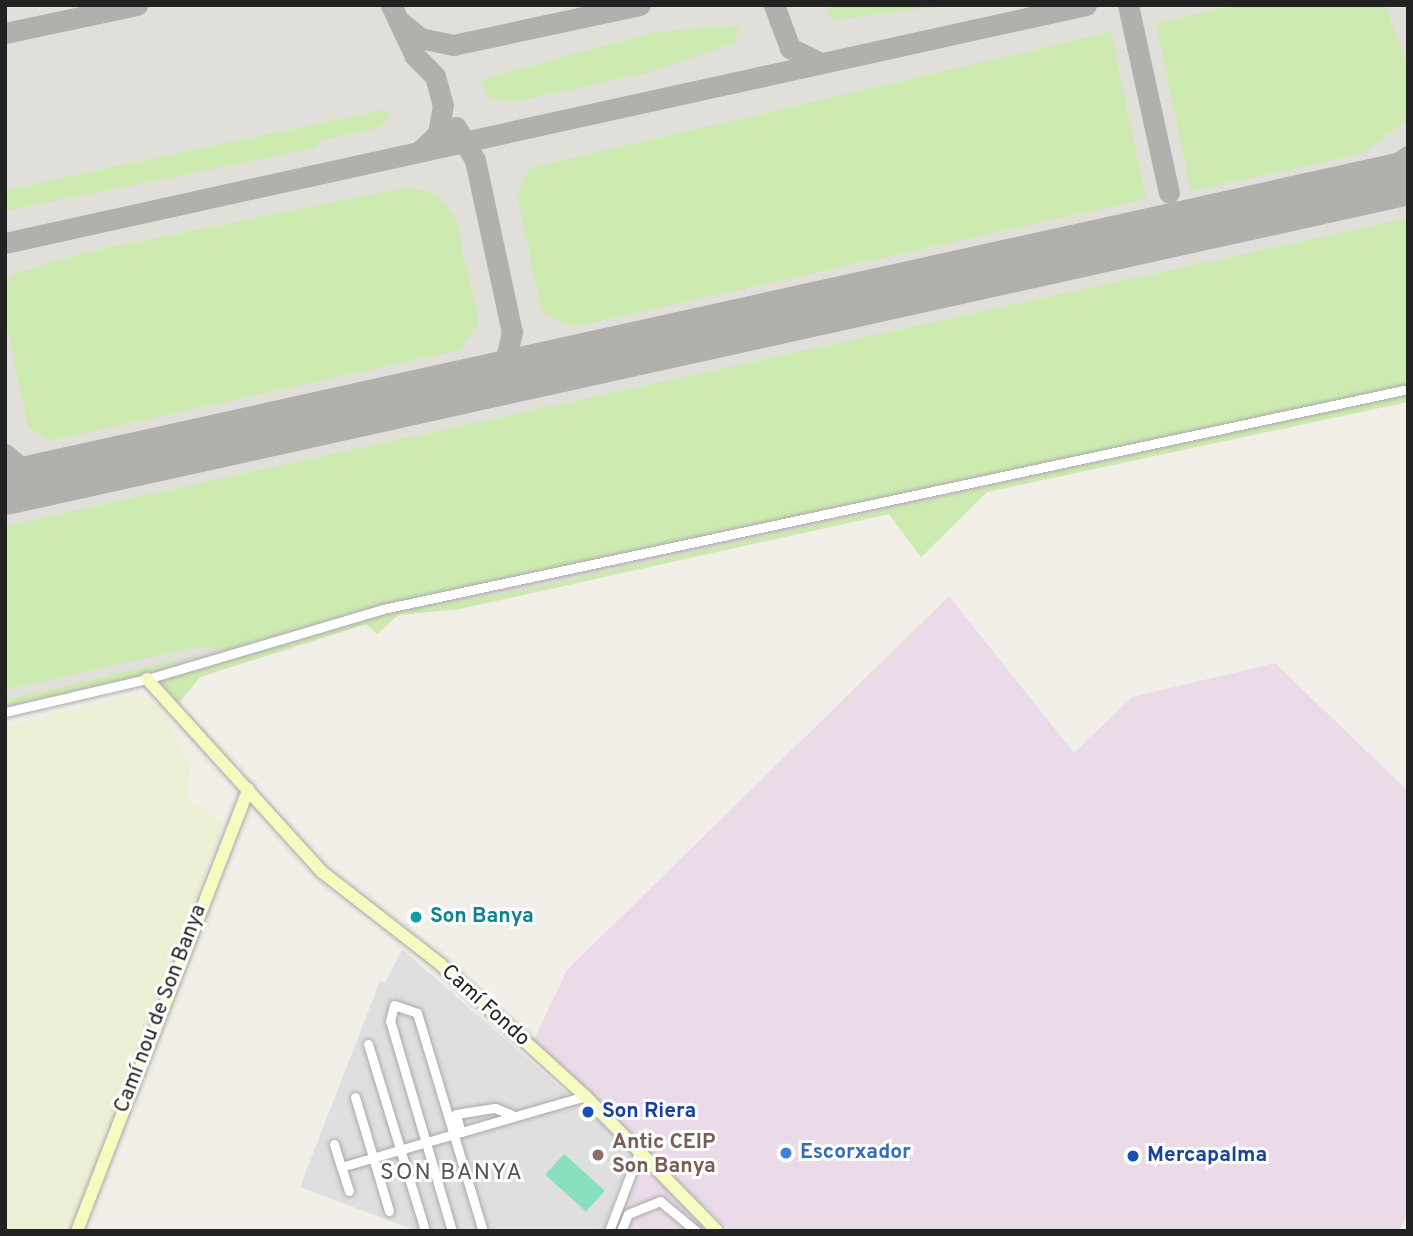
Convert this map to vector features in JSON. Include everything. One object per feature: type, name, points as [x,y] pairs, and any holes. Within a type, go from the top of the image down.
[{"type":"street","points":[[5,712],[147,679],[383,609],[1408,389]]},
{"type":"street","name":"Camí Fondo","points":[[147,679],[323,872],[440,964],[585,1096],[717,1231]]},
{"type":"street","name":"Camí nou de Son Banya","points":[[77,1231],[248,789]]},
{"type":"street","points":[[453,1231],[390,1021],[394,1005],[417,1013],[456,1132],[483,1231]]},
{"type":"street","points":[[368,1044],[424,1227]]},
{"type":"street","points":[[341,1167],[512,1115],[585,1096]]},
{"type":"street","points":[[355,1097],[389,1211]]},
{"type":"street","points":[[456,1132],[456,1115],[495,1108],[512,1115]]},
{"type":"street","points":[[334,1144],[349,1191]]},
{"type":"street","points":[[609,1231],[640,1150]]},
{"type":"street","points":[[621,1231],[628,1214],[660,1202],[696,1231]]},
{"type":"shaded area","points":[[5,5],[1408,5],[1408,401],[987,492],[921,557],[889,514],[459,609],[398,615],[377,634],[366,624],[200,677],[179,703],[149,670],[5,704]]},
{"type":"shaded area","name":"Mercapalma","points":[[949,596],[1074,753],[1132,697],[1275,663],[1408,791],[1408,1210],[1400,1231],[731,1231],[532,1044],[567,970]]},
{"type":"shaded area","points":[[402,949],[633,1151],[603,1231],[417,1231],[300,1187],[380,981],[385,983]]},
{"type":"shaded area","points":[[641,1158],[710,1231],[613,1231]]},
{"type":"green space","points":[[828,5],[948,5],[836,20],[826,13]]},
{"type":"green space","points":[[1238,5],[1385,5],[1408,67],[1408,120],[1361,154],[1191,191],[1156,23]]},
{"type":"green space","points":[[728,25],[739,28],[735,43],[647,73],[508,103],[489,97],[480,80],[650,33]]},
{"type":"green space","points":[[1111,32],[1146,199],[573,327],[542,313],[517,195],[530,168]]},
{"type":"green space","points":[[382,110],[390,114],[378,128],[319,141],[316,148],[5,211],[5,190]]},
{"type":"green space","points":[[409,187],[437,195],[455,217],[479,323],[460,350],[49,441],[28,426],[5,318],[5,281],[14,274],[82,253]]},
{"type":"green space","points":[[1408,218],[1408,384],[377,605],[227,650],[197,647],[5,690],[5,526]]},
{"type":"green space","points":[[1408,394],[1408,402],[987,492],[921,557],[889,514],[459,609],[398,615],[377,634],[366,624],[200,677],[179,703],[159,681],[397,612],[527,589]]},
{"type":"green space","points":[[199,655],[138,676],[5,707],[5,700]]},
{"type":"green space","points":[[131,695],[159,702],[191,767],[186,796],[224,823],[70,1231],[5,1231],[5,726]]},
{"type":"green space","points":[[564,1154],[605,1191],[586,1212],[545,1175]]},
{"type":"taxiway","points":[[5,33],[137,5]]},
{"type":"taxiway","points":[[391,5],[415,56],[435,76],[443,105],[438,134],[420,151]]},
{"type":"taxiway","points":[[398,20],[420,38],[453,45],[640,5]]},
{"type":"taxiway","points":[[774,5],[790,48],[821,63]]},
{"type":"taxiway","points":[[5,243],[1086,5]]},
{"type":"taxiway","points":[[1128,5],[1169,193]]},
{"type":"taxiway","points":[[456,127],[475,160],[512,332],[505,362],[482,385]]},
{"type":"taxiway","points":[[1362,188],[1408,156]]},
{"type":"taxiway","points":[[5,454],[28,473],[53,477]]},
{"type":"runway","points":[[5,488],[1408,178]]},
{"type":"place","name":"Son Banya","points":[[416,917]]},
{"type":"place","name":"Son Riera","points":[[588,1112]]},
{"type":"place","name":"Escorxador","points":[[786,1153]]},
{"type":"place","name":"Antic CEIP Son Banya","points":[[598,1155]]},
{"type":"place","name":"Mercapalma","points":[[1133,1156]]},
{"type":"district","name":"SON BANYA","points":[[452,1174]]}]
